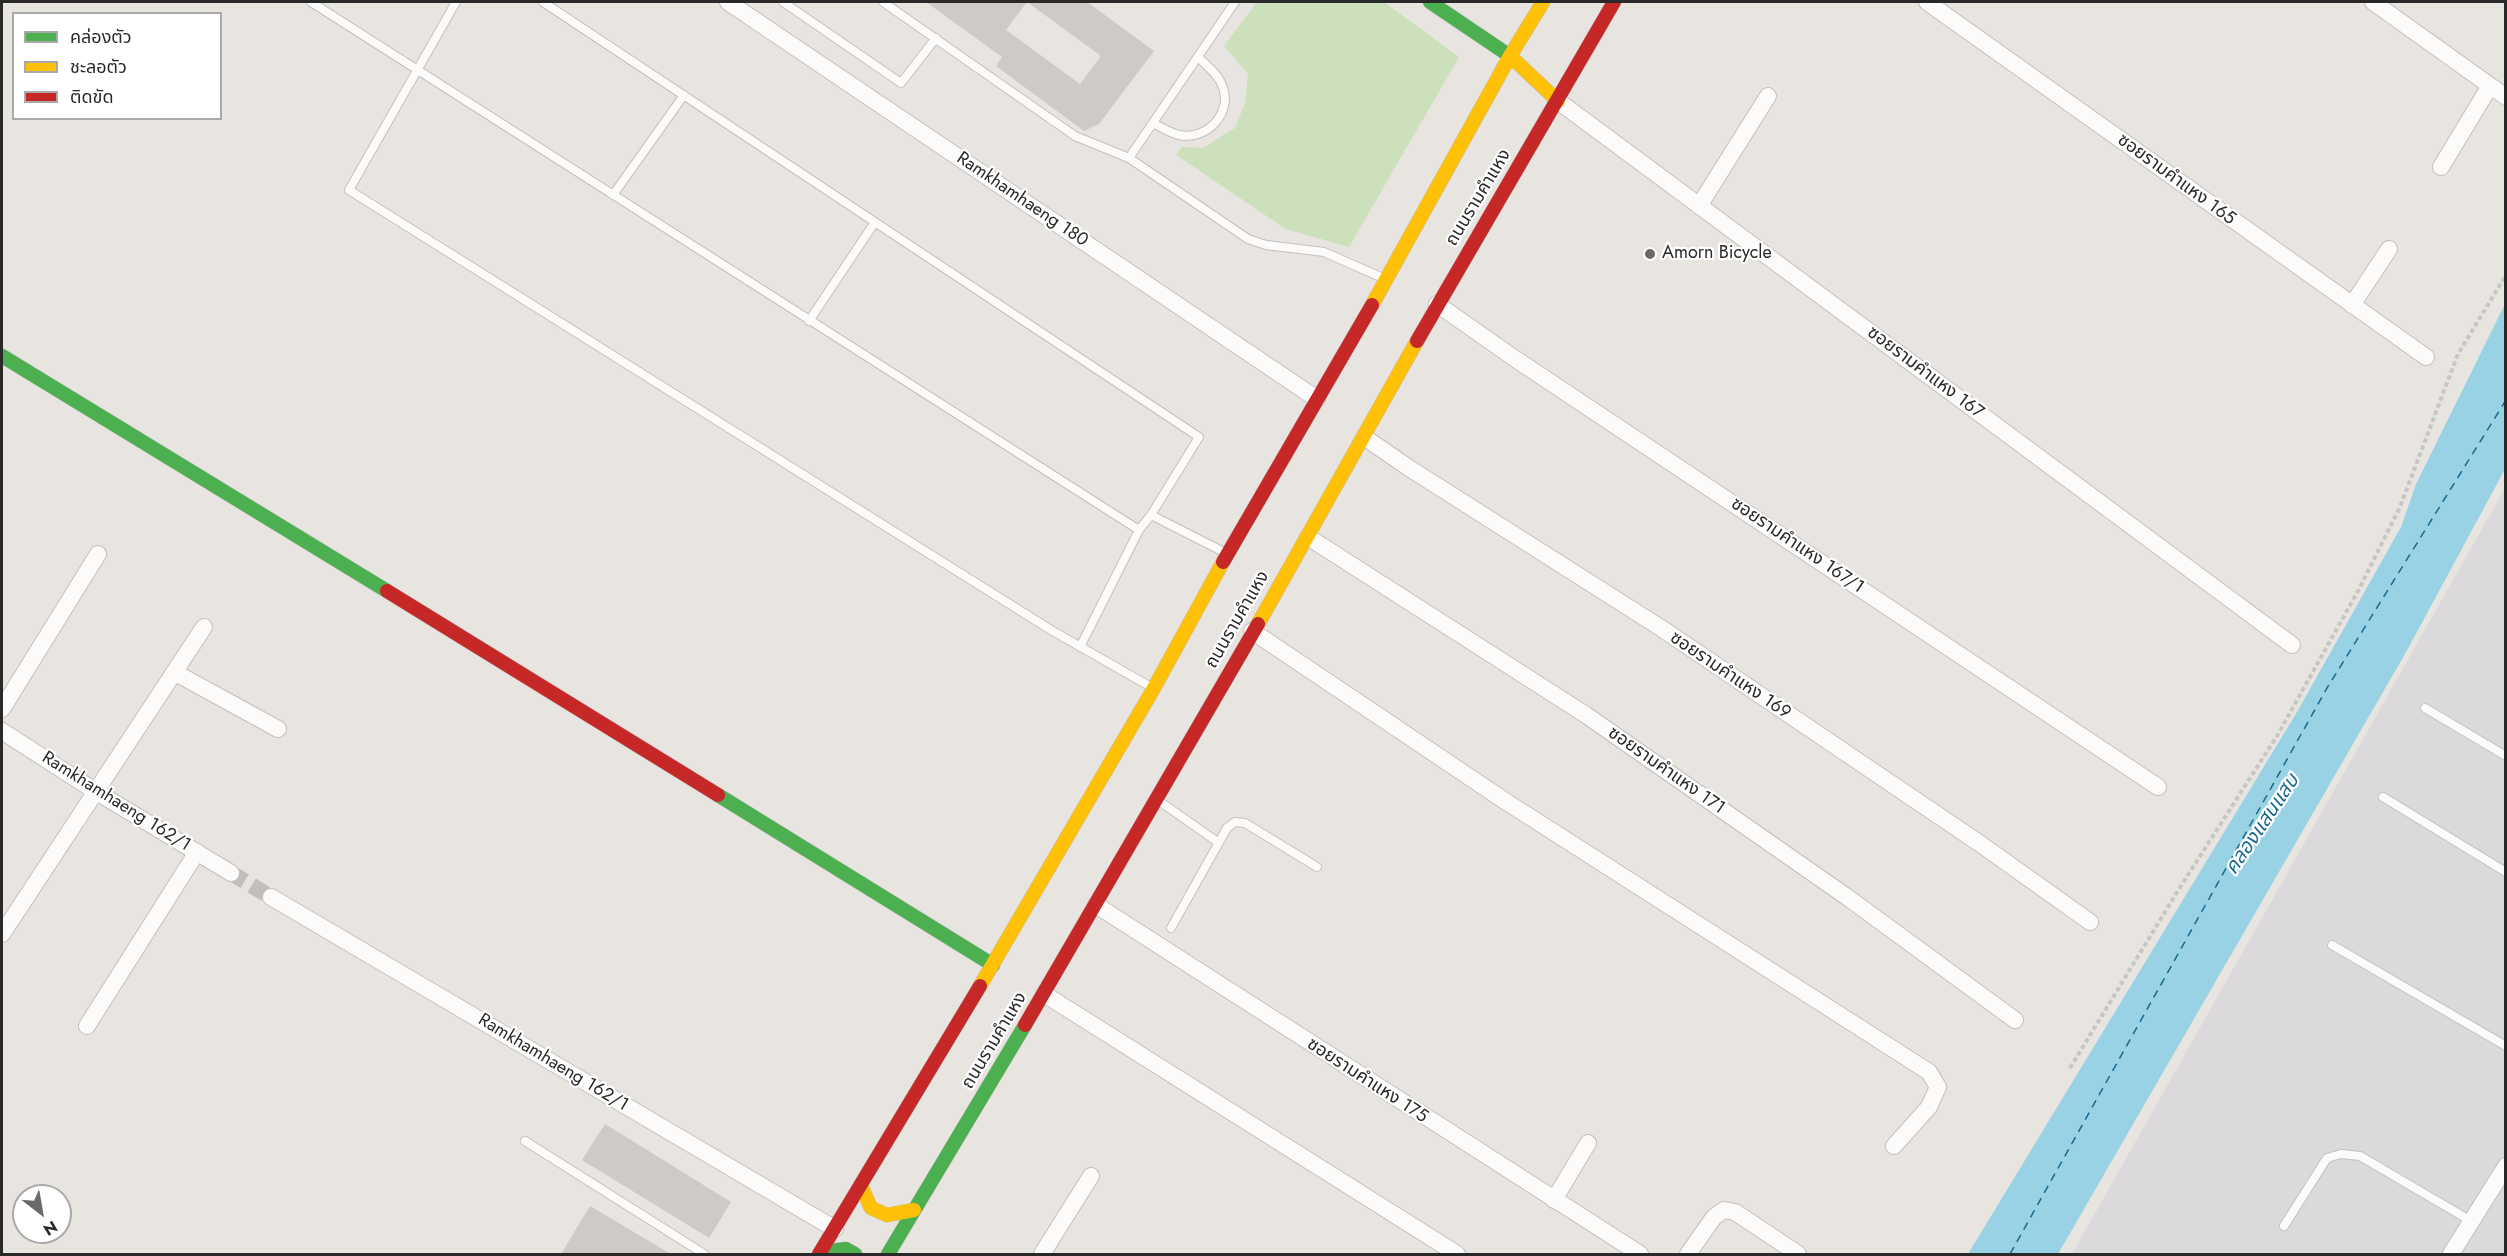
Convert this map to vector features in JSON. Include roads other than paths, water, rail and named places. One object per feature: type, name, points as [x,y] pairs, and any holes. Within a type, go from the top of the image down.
[{"type":"main road","points":[[1430,2],[1510,56],[1558,101]]},
{"type":"main road","points":[[820,1253],[993,966],[1154,688],[1227,554],[1386,280],[1510,56],[1543,2]]},
{"type":"main road","name":"ถนนรามคำแหง","points":[[888,1254],[1096,905],[1308,537],[1437,304],[1614,2]]},
{"type":"main road","points":[[2,356],[628,738],[993,966]]},
{"type":"main road","points":[[861,1186],[871,1208],[887,1215],[914,1210]]},
{"type":"main road","points":[[820,1253],[846,1249],[855,1254]]},
{"type":"street","name":"Ramkhamhaeng 180","points":[[728,2],[1317,399]]},
{"type":"street","name":"ซอยรามคำแหง 165","points":[[1927,2],[2426,357]]},
{"type":"street","points":[[2373,2],[2505,97]]},
{"type":"street","points":[[2441,167],[2490,86]]},
{"type":"street","points":[[1699,206],[1768,96]]},
{"type":"street","name":"ซอยรามคำแหง 167","points":[[1558,101],[2292,645]]},
{"type":"street","points":[[2352,305],[2389,249]]},
{"type":"street","name":"ซอยรามคำแหง 167/1","points":[[1437,304],[1514,358],[2158,787]]},
{"type":"street","name":"ซอยรามคำแหง 169","points":[[1364,437],[1661,628],[1979,843],[2090,921]]},
{"type":"street","name":"ซอยรามคำแหง 171","points":[[1308,537],[1586,715],[1847,897],[2015,1020]]},
{"type":"street","points":[[2,709],[98,554]]},
{"type":"street","points":[[2,934],[204,627]]},
{"type":"street","points":[[1252,631],[1505,801],[1929,1072],[1938,1087],[1929,1107],[1894,1146]]},
{"type":"street","points":[[174,672],[279,729]]},
{"type":"street","name":"Ramkhamhaeng 162/1","points":[[2,731],[95,791],[231,873]]},
{"type":"street","points":[[87,1026],[196,852]]},
{"type":"street","name":"Ramkhamhaeng 162/1","points":[[271,897],[835,1229]]},
{"type":"street","name":"ซอยรามคำแหง 175","points":[[1096,905],[1640,1254]]},
{"type":"street","points":[[1044,994],[1457,1254]]},
{"type":"street","points":[[1554,1200],[1588,1143]]},
{"type":"street","points":[[2451,1254],[2504,1170]]},
{"type":"street","points":[[1042,1254],[1090,1176]]},
{"type":"street","points":[[1688,1254],[1714,1217],[1724,1210],[1735,1212],[1798,1254]]},
{"type":"lane","points":[[311,2],[1139,530]]},
{"type":"lane","points":[[456,2],[349,190],[1080,646],[1154,688]]},
{"type":"lane","points":[[543,2],[1199,437],[1151,515],[1139,530],[1080,646]]},
{"type":"lane","points":[[783,2],[901,83],[936,38]]},
{"type":"lane","points":[[883,2],[1075,136],[1129,158],[1248,239],[1266,245],[1324,252],[1386,280]]},
{"type":"lane","points":[[1129,158],[1235,2]]},
{"type":"lane","points":[[1153,123],[1179,135],[1190,135],[1210,129],[1218,119],[1224,108],[1225,96],[1222,85],[1197,57]]},
{"type":"lane","points":[[613,195],[684,95]]},
{"type":"lane","points":[[809,321],[875,222]]},
{"type":"lane","points":[[1151,515],[1227,554]]},
{"type":"lane","points":[[2426,708],[2505,756]]},
{"type":"lane","points":[[2384,797],[2505,872]]},
{"type":"lane","points":[[1156,799],[1219,843]]},
{"type":"lane","points":[[1172,928],[1227,828],[1235,822],[1245,823],[1317,867]]},
{"type":"lane","points":[[2332,945],[2505,1046]]},
{"type":"lane","points":[[525,1141],[704,1254]]},
{"type":"lane","points":[[2284,1226],[2327,1158],[2341,1154],[2360,1156],[2471,1221]]},
{"type":"water","name":"คลองแสนแสบ","points":[[2505,304],[2505,469],[2405,654],[2058,1254],[1968,1254],[2297,712],[2401,527],[2416,484]]},
{"type":"tunnel","points":[[231,873],[271,897]]},
{"type":"place","name":"Amorn Bicycle","points":[[1650,254]]}]
